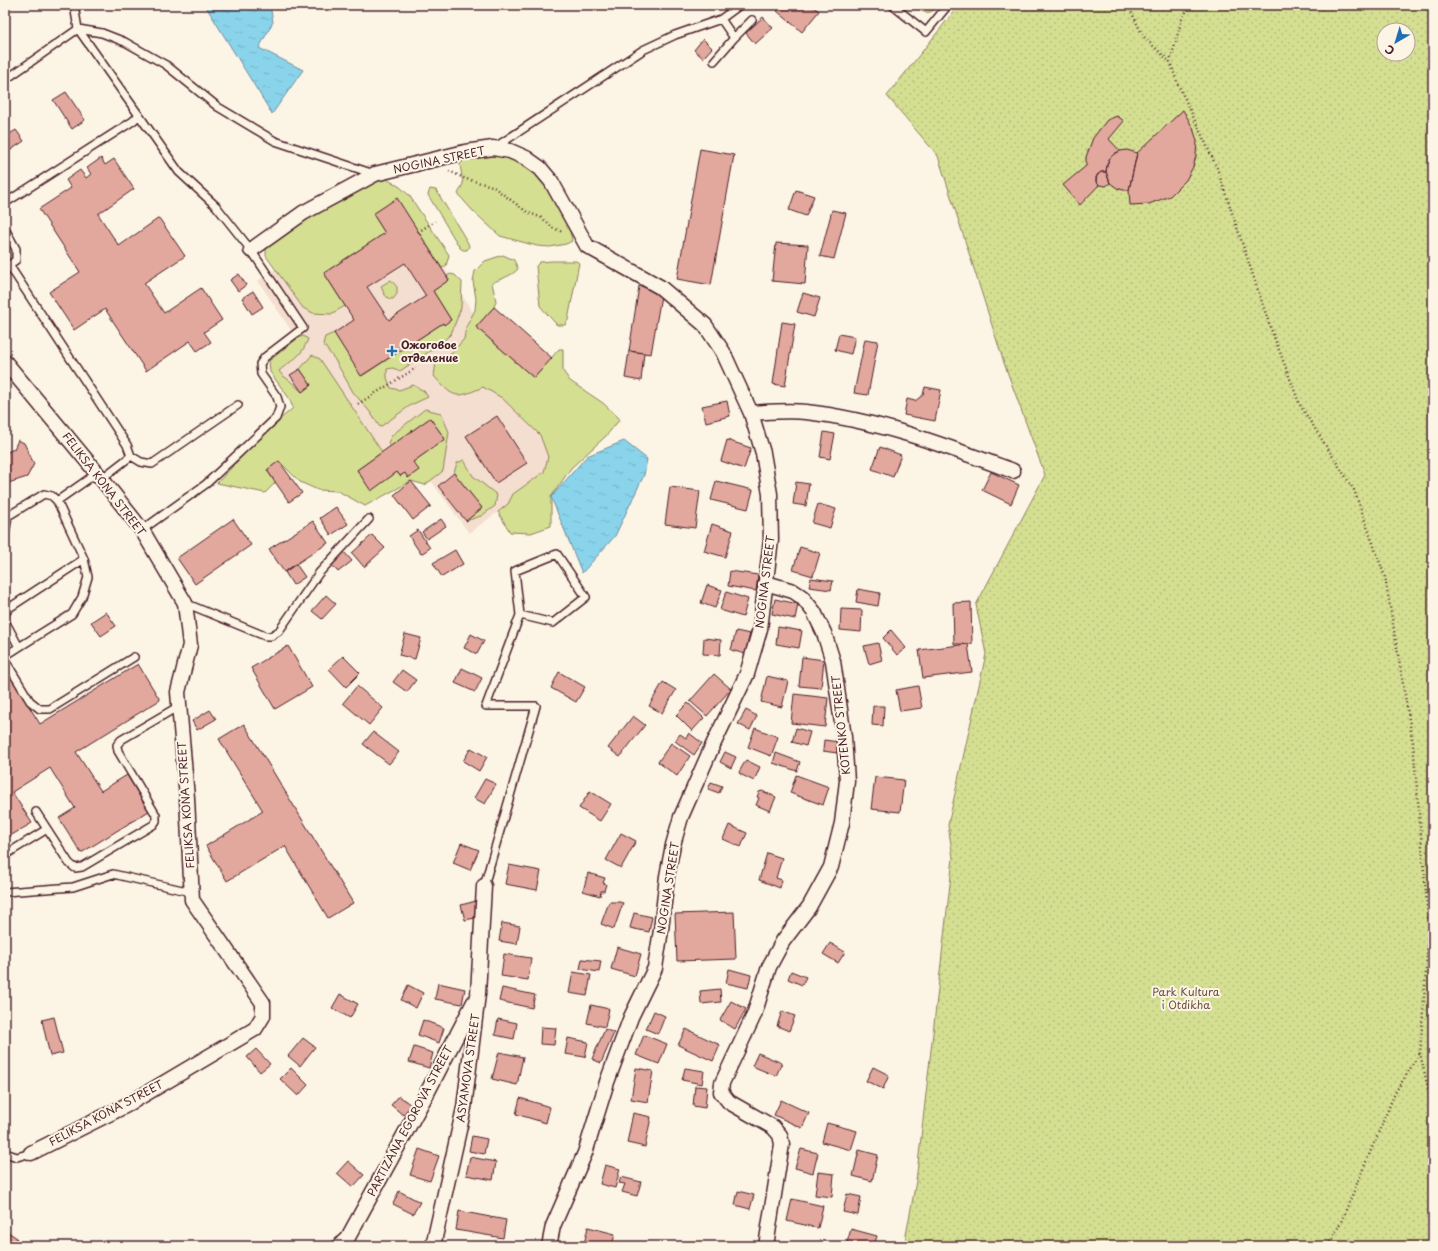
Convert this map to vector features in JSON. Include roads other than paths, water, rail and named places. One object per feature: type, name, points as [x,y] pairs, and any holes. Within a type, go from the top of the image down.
[{"type":"street","name":"NOGINA STREET","points":[[251,250],[303,213],[375,174],[465,152],[493,148],[510,151],[526,158],[540,168],[551,180],[587,246],[660,287],[705,326],[723,352],[751,413],[763,453],[770,494],[771,540],[760,629],[747,674],[680,817],[667,876],[655,968],[631,1017],[607,1082],[585,1153],[553,1226],[549,1246]]},
{"type":"street","name":"FELIKSA KONA STREET","points":[[5,362],[142,530],[185,603],[190,645],[178,692],[187,798],[192,900],[263,1002],[263,1016],[255,1029],[125,1106],[31,1153]]},
{"type":"street","points":[[751,413],[805,412],[865,422],[929,440],[1014,471]]},
{"type":"street","name":"KOTENKO STREET","points":[[766,583],[793,591],[802,597],[814,612],[824,633],[833,661],[844,737],[847,781],[842,823],[831,868],[810,907],[783,941],[769,967],[754,1015],[722,1083],[721,1092],[729,1102],[773,1127],[780,1135],[782,1144],[766,1246]]},
{"type":"street","name":"ASYAMOVA STREET","points":[[433,1246],[464,1108],[478,994],[484,886]]},
{"type":"street","name":"PARTIZANA EGOROVA STREET","points":[[339,1246],[346,1241],[418,1109],[478,994]]},
{"type":"lane","points":[[74,5],[78,29],[179,172],[216,206],[251,250],[303,328],[266,357],[260,364],[261,374],[277,397],[280,407],[276,418],[206,484],[142,530]]},
{"type":"lane","points":[[493,148],[643,50],[675,35],[721,19],[740,5]]},
{"type":"lane","points":[[892,5],[926,32],[948,5]]},
{"type":"lane","points":[[721,19],[734,38]]},
{"type":"lane","points":[[714,61],[752,20]]},
{"type":"lane","points":[[5,80],[78,29],[102,33],[125,42],[166,65],[218,107],[275,141],[375,174]]},
{"type":"lane","points":[[5,203],[139,115]]},
{"type":"lane","points":[[5,229],[16,249],[16,260],[7,266],[127,445],[131,456],[141,462],[152,464],[238,405]]},
{"type":"lane","points":[[57,501],[131,456]]},
{"type":"lane","points":[[5,534],[8,516],[44,494],[52,496],[57,501],[84,559],[88,577],[82,597],[72,614],[5,656]]},
{"type":"lane","points":[[185,603],[265,636],[271,636],[279,631],[319,573],[369,519]]},
{"type":"lane","points":[[484,886],[536,706],[486,706],[520,615],[515,571],[558,554],[586,597],[553,623],[520,615]]},
{"type":"lane","points":[[19,647],[5,621],[5,614],[9,608],[84,559]]},
{"type":"lane","points":[[5,660],[30,701],[40,709],[50,709],[134,657]]},
{"type":"lane","points":[[36,812],[69,863],[75,868],[82,867],[153,825],[156,821],[156,815],[118,752],[117,746],[121,740],[179,706]]},
{"type":"lane","points":[[5,855],[47,828]]},
{"type":"lane","points":[[5,892],[73,887],[113,874],[191,892]]},
{"type":"lane","points":[[5,1153],[17,1157],[31,1153]]},
{"type":"water","points":[[205,5],[270,5],[273,22],[259,48],[303,70],[272,114]]},
{"type":"water","points":[[624,441],[647,459],[644,475],[615,536],[582,573],[551,497],[587,456]]},
{"type":"place","name":"Ожоговое отделение","points":[[392,351]]},
{"type":"park label","name":"Park Kultura i Otdikha","points":[[1186,998]]}]
